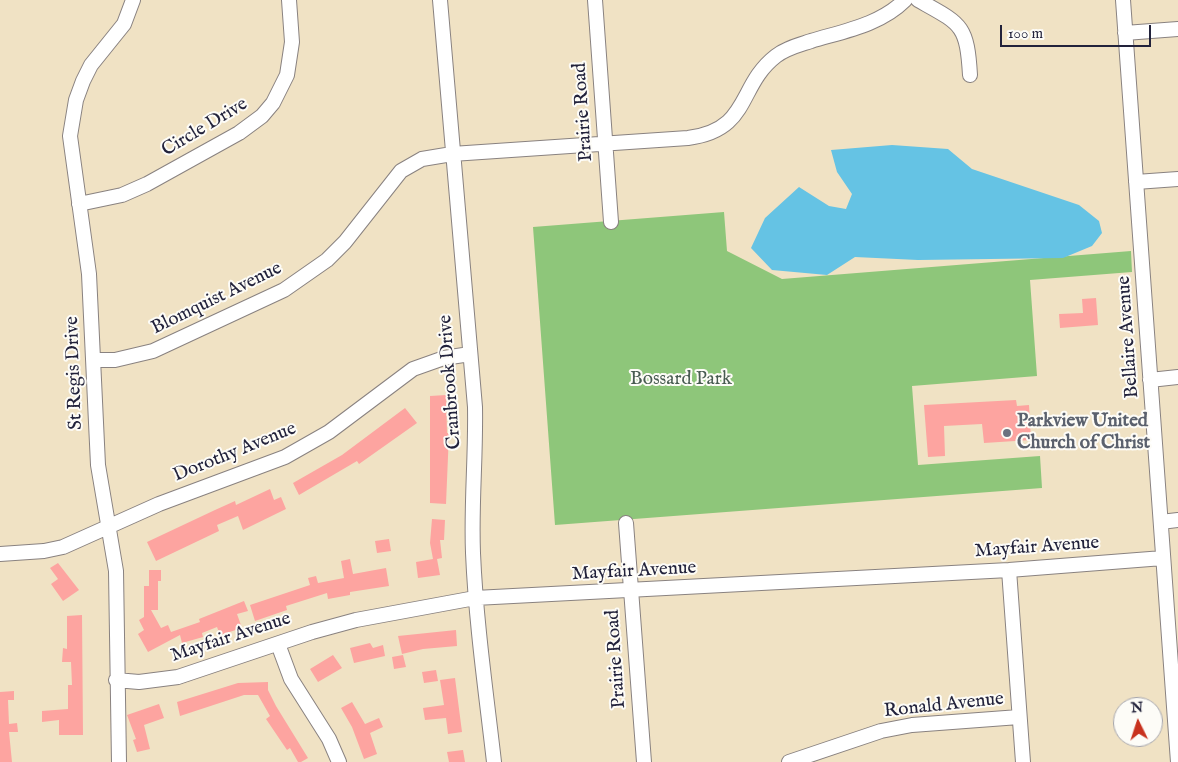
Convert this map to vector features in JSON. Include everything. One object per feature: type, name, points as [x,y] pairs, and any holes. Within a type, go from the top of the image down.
[{"type":"street","name":"St Regis Drive","points":[[119,762],[116,680],[116,571],[98,465],[89,274],[70,136],[76,100],[92,65],[124,24],[133,0]]},
{"type":"street","name":"Circle Drive","points":[[79,204],[122,195],[147,184],[239,133],[262,116],[273,103],[287,74],[292,42],[289,0]]},
{"type":"street","name":"Cranbrook Drive","points":[[440,0],[476,447],[473,523],[475,598],[494,762]]},
{"type":"street","name":"Prairie Road","points":[[595,0],[611,222]]},
{"type":"street","name":"Blomquist Avenue","points":[[93,360],[115,360],[153,351],[284,290],[327,260],[345,242],[401,171],[422,159],[452,154],[688,138],[712,133],[734,118],[758,74],[778,54],[795,46],[881,18],[905,0]]},
{"type":"street","points":[[918,0],[954,20],[960,26],[968,43],[970,75]]},
{"type":"street","name":"Bellaire Avenue","points":[[1123,0],[1178,762]]},
{"type":"street","points":[[1125,33],[1178,29]]},
{"type":"street","points":[[1136,182],[1178,179]]},
{"type":"street","name":"Dorothy Avenue","points":[[0,554],[44,551],[63,547],[159,504],[285,457],[328,432],[414,369],[444,358],[470,354]]},
{"type":"street","points":[[1150,380],[1178,377]]},
{"type":"street","points":[[1161,522],[1178,520]]},
{"type":"street","name":"Prairie Road","points":[[626,523],[644,762]]},
{"type":"street","name":"Mayfair Avenue","points":[[116,680],[140,682],[178,677],[356,620],[475,598],[631,592],[1010,570],[1163,558]]},
{"type":"street","points":[[1010,570],[1023,762]]},
{"type":"street","points":[[278,644],[291,679],[329,739],[339,762]]},
{"type":"street","name":"Ronald Avenue","points":[[789,762],[882,731],[912,725],[1019,717]]},
{"type":"green space","name":"Bossard Park","points":[[724,212],[727,251],[782,279],[1131,251],[1132,272],[1030,280],[1037,376],[912,386],[918,465],[1040,456],[1042,488],[555,525],[533,227]]},
{"type":"water","points":[[892,145],[948,149],[972,169],[1079,205],[1099,221],[1102,233],[1092,246],[1063,258],[918,260],[855,257],[827,275],[772,270],[751,248],[765,218],[799,187],[829,206],[846,209],[852,194],[837,172],[831,150]]},
{"type":"building","points":[[1096,298],[1098,325],[1060,328],[1059,314],[1083,313],[1082,299]]},
{"type":"building","points":[[446,395],[447,433],[449,433],[446,504],[430,503],[430,396]]},
{"type":"building","name":"Parkview United Church of Christ","points":[[1016,400],[1017,406],[1029,405],[1031,440],[984,443],[982,424],[944,426],[945,456],[928,457],[924,405]]},
{"type":"building","points":[[405,408],[417,423],[359,464],[357,461],[299,495],[293,483],[342,455]]},
{"type":"building","points":[[270,489],[274,500],[281,497],[286,509],[243,530],[238,516],[217,525],[219,531],[156,561],[147,542],[235,501],[236,505]]},
{"type":"building","points":[[432,519],[445,520],[444,540],[440,540],[442,558],[437,559],[440,575],[418,578],[416,562],[433,559],[430,543]]},
{"type":"building","points":[[389,539],[391,551],[377,553],[375,541]]},
{"type":"building","points":[[350,559],[353,574],[386,568],[389,586],[350,592],[350,595],[328,599],[327,593],[286,606],[287,610],[255,621],[250,605],[310,585],[308,578],[316,576],[318,583],[344,578],[341,561]]},
{"type":"building","points":[[58,563],[79,590],[63,601],[51,584],[58,579],[50,568]]},
{"type":"building","points":[[149,570],[161,570],[161,581],[158,581],[158,610],[151,610],[161,628],[168,625],[171,632],[200,622],[199,619],[244,601],[248,611],[237,614],[242,628],[220,635],[217,627],[202,633],[203,637],[182,643],[180,635],[148,652],[138,634],[144,630],[139,620],[144,617],[144,586],[149,586]]},
{"type":"building","points":[[82,615],[83,735],[59,735],[59,720],[42,722],[42,711],[68,709],[68,685],[72,685],[71,662],[62,662],[63,648],[67,649],[67,616]]},
{"type":"building","points":[[456,630],[457,646],[423,649],[402,654],[398,636]]},
{"type":"building","points":[[370,643],[373,648],[383,645],[385,656],[354,663],[350,648]]},
{"type":"building","points":[[333,655],[342,668],[318,682],[310,669]]},
{"type":"building","points":[[403,655],[406,667],[394,669],[392,657]]},
{"type":"building","points":[[436,670],[438,681],[424,683],[422,672]]},
{"type":"building","points":[[455,678],[462,732],[448,734],[446,718],[425,720],[423,708],[444,705],[440,680]]},
{"type":"building","points":[[268,682],[268,690],[276,706],[308,758],[301,762],[298,762],[290,748],[287,750],[266,719],[270,716],[258,695],[244,695],[180,716],[177,702],[238,683]]},
{"type":"building","points":[[14,691],[14,700],[8,700],[9,724],[17,723],[18,732],[9,732],[12,762],[0,762],[0,692]]},
{"type":"building","points":[[352,702],[365,724],[379,718],[383,727],[370,733],[377,754],[364,759],[352,727],[341,708]]},
{"type":"building","points":[[159,704],[164,718],[144,725],[150,749],[137,752],[133,740],[136,739],[127,715]]},
{"type":"building","points":[[463,750],[465,762],[449,762],[447,752]]},
{"type":"place","name":"Parkview United Church of Christ","points":[[1007,433]]}]
